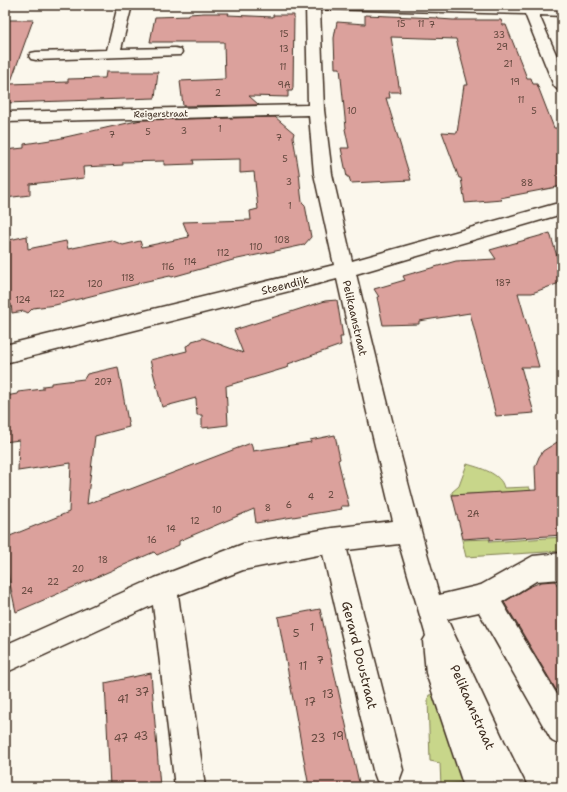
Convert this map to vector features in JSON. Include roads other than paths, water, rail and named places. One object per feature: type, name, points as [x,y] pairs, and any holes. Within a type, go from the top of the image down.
[{"type":"street","points":[[113,53],[125,5]]},
{"type":"street","name":"Pelikaanstraat","points":[[313,5],[316,110],[324,174],[344,270],[408,531],[433,618],[493,752],[512,787]]},
{"type":"street","points":[[320,5],[529,7],[562,12]]},
{"type":"street","points":[[529,7],[562,86]]},
{"type":"street","points":[[36,56],[175,52]]},
{"type":"street","name":"Reigerstraat","points":[[5,117],[316,110]]},
{"type":"street","name":"Steendijk","points":[[5,354],[344,270],[562,208]]},
{"type":"street","points":[[5,659],[164,587],[243,557],[332,540],[408,531]]},
{"type":"street","name":"Gerard Doustraat","points":[[332,540],[388,770]]},
{"type":"street","points":[[433,618],[456,603],[485,597],[533,569],[562,566]]},
{"type":"street","points":[[164,587],[190,787]]},
{"type":"street","points":[[485,597],[562,731]]},
{"type":"street","name":"Pelikaanstraat","points":[[433,618],[440,673],[479,787]]}]
